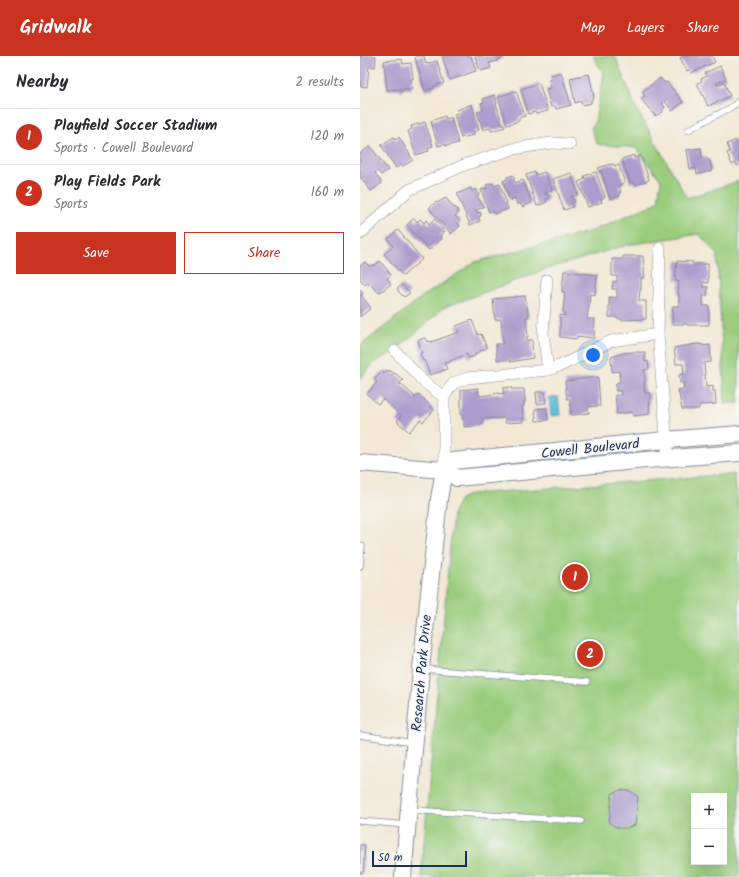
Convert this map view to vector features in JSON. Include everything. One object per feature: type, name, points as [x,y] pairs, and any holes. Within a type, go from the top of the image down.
[{"type":"main road","name":"Cowell Boulevard","points":[[444,470],[453,462],[739,434]]},
{"type":"main road","name":"Cowell Boulevard","points":[[360,463],[444,470],[457,478],[739,453]]},
{"type":"main road","name":"Research Park Drive","points":[[403,877],[421,669],[439,499],[444,470]]},
{"type":"street","points":[[360,234],[410,190],[464,165],[513,149],[551,143],[570,144]]},
{"type":"street","points":[[660,248],[658,334],[668,459]]},
{"type":"street","points":[[547,280],[544,333],[548,370]]},
{"type":"street","points":[[444,470],[444,397],[454,383],[467,378],[548,370],[562,366],[611,341],[658,334]]},
{"type":"street","points":[[395,351],[424,382],[444,397]]},
{"type":"lane","points":[[688,130],[730,108],[739,101]]},
{"type":"lane","points":[[360,546],[362,546],[360,566]]},
{"type":"lane","points":[[421,669],[587,682]]},
{"type":"lane","points":[[360,735],[414,743]]},
{"type":"lane","points":[[360,821],[408,818],[581,821]]},
{"type":"green space","points":[[593,56],[615,56],[637,110],[687,198],[739,181],[739,403],[725,403],[717,254],[699,234],[627,245],[547,269],[445,307],[395,351],[373,364],[360,379],[360,346],[422,297],[475,262],[592,231],[658,202],[661,180],[636,148],[597,144],[591,128],[595,121],[604,74]]},
{"type":"green space","points":[[734,474],[739,511],[739,877],[421,877],[453,512],[460,499],[471,494]]},
{"type":"water","points":[[549,397],[558,397],[560,415],[551,416]]},
{"type":"building","points":[[360,56],[376,56],[375,67],[369,66],[367,87],[360,86]]},
{"type":"building","points":[[424,56],[426,64],[437,61],[444,83],[425,91],[415,57]]},
{"type":"building","points":[[442,56],[471,56],[476,71],[450,80]]},
{"type":"building","points":[[475,56],[503,56],[503,58],[489,63],[491,68],[480,71]]},
{"type":"building","points":[[684,56],[712,56],[715,62],[691,73],[690,70],[687,71],[680,58]]},
{"type":"building","points":[[402,59],[403,64],[411,63],[413,79],[411,79],[412,89],[403,89],[403,91],[400,92],[400,89],[387,90],[384,61]]},
{"type":"building","points":[[720,66],[726,79],[716,83],[717,85],[724,82],[730,96],[708,106],[697,83],[702,81],[701,79],[707,76],[705,73]]},
{"type":"building","points":[[561,72],[571,105],[556,109],[555,106],[551,107],[546,89],[551,88],[549,80],[551,79],[550,75]]},
{"type":"building","points":[[589,74],[594,97],[591,100],[591,103],[582,105],[581,101],[575,103],[570,78]]},
{"type":"building","points":[[660,78],[665,83],[667,82],[683,102],[672,111],[665,101],[662,104],[665,107],[662,110],[663,112],[655,116],[641,99],[645,96],[642,92]]},
{"type":"building","points":[[539,83],[548,111],[528,114],[521,89]]},
{"type":"building","points":[[516,91],[525,116],[519,118],[519,121],[507,125],[498,97]]},
{"type":"building","points":[[495,95],[502,124],[504,124],[505,127],[491,131],[490,128],[483,130],[477,112],[483,110],[481,103],[484,102],[483,99]]},
{"type":"building","points":[[472,104],[479,130],[473,132],[474,135],[461,138],[454,114],[458,113],[457,110]]},
{"type":"building","points":[[445,116],[446,119],[451,117],[458,143],[438,146],[431,121]]},
{"type":"building","points":[[425,122],[433,146],[428,148],[429,151],[416,155],[408,131],[412,129],[411,126]]},
{"type":"building","points":[[394,137],[396,140],[399,137],[413,160],[403,166],[401,164],[396,168],[381,145]]},
{"type":"building","points":[[736,140],[737,144],[739,143],[739,165],[737,166],[736,163],[732,165],[727,153],[730,152],[727,144]]},
{"type":"building","points":[[370,146],[388,170],[381,175],[378,171],[375,173],[382,183],[371,191],[360,177],[360,154]]},
{"type":"building","points":[[701,148],[702,157],[705,157],[710,161],[712,171],[697,174],[696,168],[690,169],[687,150]]},
{"type":"building","points":[[634,155],[634,158],[641,156],[649,180],[635,185],[634,182],[630,183],[622,159]]},
{"type":"building","points":[[614,164],[615,166],[619,165],[624,183],[619,185],[621,192],[619,192],[620,196],[610,199],[601,171],[598,168]]},
{"type":"building","points":[[535,172],[536,175],[545,172],[552,190],[545,193],[545,195],[548,194],[549,198],[546,199],[547,202],[537,206],[526,175]]},
{"type":"building","points":[[596,172],[605,197],[601,199],[602,202],[588,207],[578,182],[585,179],[584,176]]},
{"type":"building","points":[[571,173],[578,195],[571,197],[575,202],[572,203],[573,207],[564,210],[553,179]]},
{"type":"building","points":[[513,175],[515,183],[523,180],[532,203],[522,207],[520,203],[517,205],[515,198],[510,200],[503,181],[507,179],[507,177]]},
{"type":"building","points":[[493,183],[494,186],[500,184],[508,209],[494,214],[493,211],[489,212],[481,190],[487,188],[486,185]]},
{"type":"building","points":[[471,188],[472,191],[476,189],[479,195],[477,196],[484,207],[476,210],[477,213],[480,212],[481,216],[478,217],[480,221],[470,225],[457,194]]},
{"type":"building","points":[[446,198],[454,208],[455,207],[458,210],[457,211],[459,213],[455,216],[460,221],[457,223],[460,226],[451,234],[429,208],[436,202],[437,203]]},
{"type":"building","points":[[414,218],[417,222],[420,219],[424,223],[426,220],[429,224],[435,219],[445,231],[440,235],[442,239],[429,250],[407,225]]},
{"type":"building","points":[[398,230],[422,259],[403,276],[384,254],[393,246],[388,239]]},
{"type":"building","points":[[623,256],[643,256],[645,278],[641,278],[639,301],[646,301],[646,319],[621,320],[616,317],[609,317],[609,297],[617,298],[617,289],[612,289],[613,282],[617,282],[617,276],[612,276],[612,259],[623,259]]},
{"type":"building","points":[[380,261],[391,275],[387,278],[391,284],[379,293],[368,282],[365,285],[360,279],[360,266],[365,262],[369,266],[375,265]]},
{"type":"building","points":[[677,261],[693,262],[693,264],[708,264],[708,283],[703,282],[703,287],[708,287],[707,296],[703,296],[703,306],[709,306],[709,325],[672,324],[673,306],[679,306],[679,281],[675,281]]},
{"type":"building","points":[[564,271],[597,275],[595,295],[590,294],[587,319],[595,319],[594,338],[577,336],[577,339],[560,337],[560,315],[565,316],[565,313],[563,312],[565,292],[562,292]]},
{"type":"building","points":[[402,285],[410,293],[404,297],[398,291],[398,288]]},
{"type":"building","points":[[360,289],[363,293],[361,295],[371,308],[360,317]]},
{"type":"building","points":[[525,296],[529,317],[526,317],[528,337],[526,340],[532,340],[533,358],[510,362],[510,360],[497,360],[496,344],[503,344],[501,319],[495,320],[493,299]]},
{"type":"building","points":[[472,320],[478,335],[481,334],[487,348],[475,354],[475,356],[468,358],[467,354],[450,362],[444,363],[447,369],[430,375],[420,353],[422,353],[418,340],[425,338],[427,342],[431,342],[459,332],[456,326]]},
{"type":"building","points":[[697,344],[703,346],[710,345],[711,362],[704,363],[706,387],[713,386],[716,404],[699,405],[699,409],[682,409],[678,390],[684,389],[683,382],[680,383],[679,375],[684,374],[683,364],[676,364],[674,348]]},
{"type":"building","points":[[633,352],[645,352],[645,362],[648,361],[649,369],[644,370],[644,382],[645,393],[650,393],[649,414],[633,416],[632,412],[617,414],[615,395],[621,395],[621,391],[616,391],[616,383],[620,382],[619,371],[612,372],[611,357]]},
{"type":"building","points":[[387,370],[389,372],[390,370],[394,374],[395,373],[403,380],[399,384],[401,384],[415,398],[419,394],[434,410],[423,422],[420,420],[409,432],[397,421],[401,416],[383,399],[378,404],[367,394],[377,382],[374,379],[382,371],[384,374]]},
{"type":"building","points":[[598,377],[600,406],[588,407],[589,413],[571,415],[570,399],[567,399],[565,381]]},
{"type":"building","points":[[511,387],[511,389],[524,389],[525,402],[524,406],[522,406],[523,422],[505,423],[505,418],[482,419],[482,425],[464,427],[464,420],[462,414],[461,415],[461,390],[478,388],[479,396],[495,393],[504,394],[503,388]]},
{"type":"building","points":[[536,392],[545,392],[546,403],[537,404]]},
{"type":"building","points":[[547,408],[548,420],[536,421],[535,409]]},
{"type":"building","points":[[620,790],[630,791],[638,797],[635,825],[627,828],[618,828],[609,823],[612,794]]},
{"type":"building","points":[[360,845],[365,845],[363,873],[360,873]]},
{"type":"place","name":"Playfield Soccer Stadium","points":[[575,577]]},
{"type":"place","name":"Play Fields Park","points":[[590,654]]}]
